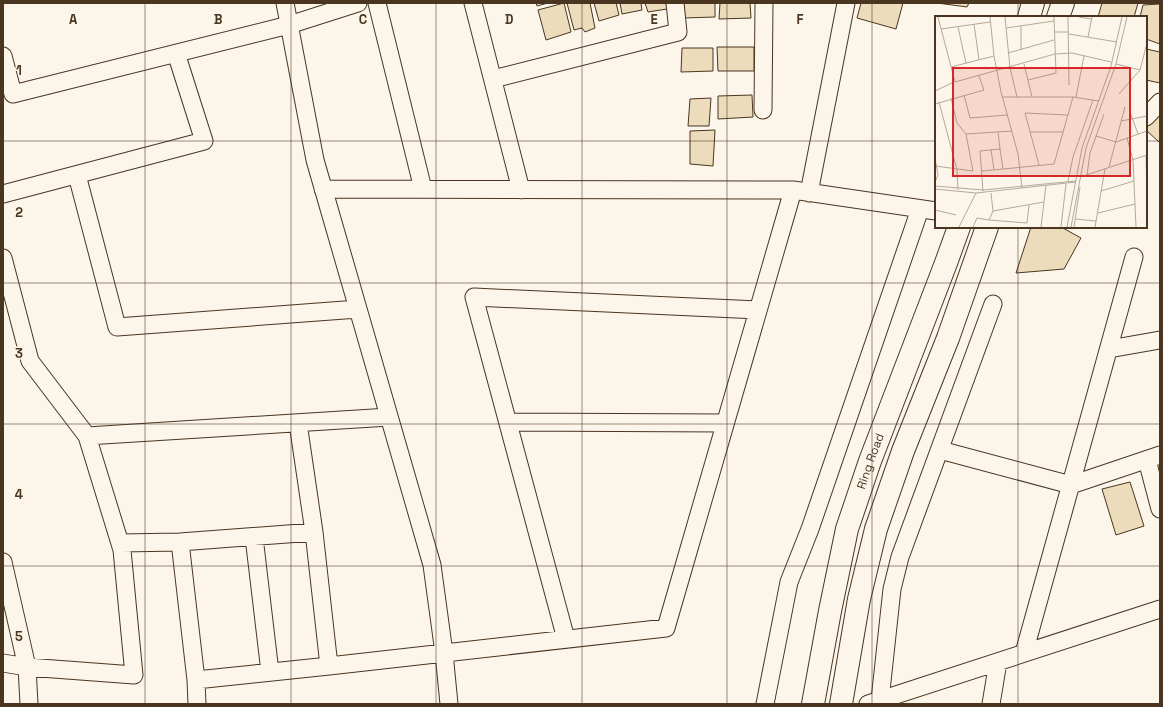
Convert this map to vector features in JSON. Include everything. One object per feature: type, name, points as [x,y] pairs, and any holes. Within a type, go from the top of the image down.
[{"type":"highway","points":[[1029,16],[1033,3]]},
{"type":"highway","points":[[1058,16],[1063,3]]},
{"type":"highway","name":"Ring Road","points":[[814,704],[830,611],[847,529],[870,461],[959,228]]},
{"type":"highway","points":[[841,704],[859,599],[876,529],[903,451],[948,338],[987,228]]},
{"type":"street","points":[[284,3],[315,160],[432,565],[444,653],[449,704]]},
{"type":"street","points":[[3,56],[8,93],[13,94],[289,25],[358,3]]},
{"type":"street","points":[[378,3],[423,189]]},
{"type":"street","points":[[473,3],[521,190]]},
{"type":"street","points":[[493,79],[678,32],[675,3]]},
{"type":"street","points":[[763,110],[764,3]]},
{"type":"street","points":[[196,680],[666,628],[758,310],[801,191],[846,3]]},
{"type":"street","points":[[3,194],[204,142],[176,53]]},
{"type":"street","points":[[1147,116],[1160,102]]},
{"type":"street","points":[[76,175],[117,327],[358,309]]},
{"type":"street","points":[[323,189],[801,191],[928,210],[789,582],[764,704]]},
{"type":"street","points":[[1024,653],[1134,257]]},
{"type":"street","points":[[3,258],[30,361],[87,436],[122,550],[134,675],[27,667],[3,663]]},
{"type":"street","points":[[566,639],[474,297],[758,310]]},
{"type":"street","points":[[993,304],[900,557],[892,589],[874,702],[1160,610]]},
{"type":"street","points":[[1109,349],[1160,340]]},
{"type":"street","points":[[87,436],[389,417]]},
{"type":"street","points":[[298,422],[314,532],[329,666]]},
{"type":"street","points":[[508,422],[725,423]]},
{"type":"street","points":[[940,450],[1071,485],[1153,458],[1160,510]]},
{"type":"street","points":[[120,543],[180,542],[314,532]]},
{"type":"street","points":[[254,537],[270,672]]},
{"type":"street","points":[[180,542],[196,680],[197,704]]},
{"type":"street","points":[[3,562],[27,667],[29,704]]},
{"type":"street","points":[[992,704],[998,662]]},
{"type":"building","points":[[536,3],[548,3],[537,6]]},
{"type":"building","points":[[564,3],[571,32],[546,40],[538,10]]},
{"type":"building","points":[[567,3],[590,3],[595,28],[585,32],[582,28],[574,30]]},
{"type":"building","points":[[594,3],[616,3],[619,15],[599,21]]},
{"type":"building","points":[[620,3],[641,3],[642,10],[622,14]]},
{"type":"building","points":[[645,3],[666,3],[667,9],[648,12]]},
{"type":"building","points":[[684,3],[715,3],[715,17],[683,18]]},
{"type":"building","points":[[720,3],[750,3],[751,18],[719,19]]},
{"type":"building","points":[[861,3],[903,3],[896,29],[857,18]]},
{"type":"building","points":[[937,3],[969,3],[967,7]]},
{"type":"building","points":[[1102,3],[1138,3],[1134,16],[1098,16]]},
{"type":"building","points":[[1160,4],[1160,44],[1147,39],[1147,16],[1140,16],[1143,5]]},
{"type":"building","points":[[717,47],[754,47],[754,71],[718,71]]},
{"type":"building","points":[[682,48],[713,48],[713,71],[681,72]]},
{"type":"building","points":[[1147,49],[1160,52],[1160,83],[1147,80]]},
{"type":"building","points":[[752,95],[753,117],[718,119],[718,96]]},
{"type":"building","points":[[711,98],[709,126],[688,126],[690,99]]},
{"type":"building","points":[[1160,114],[1160,143],[1147,131],[1147,121]]},
{"type":"building","points":[[715,130],[713,166],[690,164],[690,131]]},
{"type":"building","points":[[1031,228],[1063,228],[1081,238],[1064,269],[1016,273]]},
{"type":"building","points":[[1130,482],[1144,526],[1116,535],[1102,489]]}]
